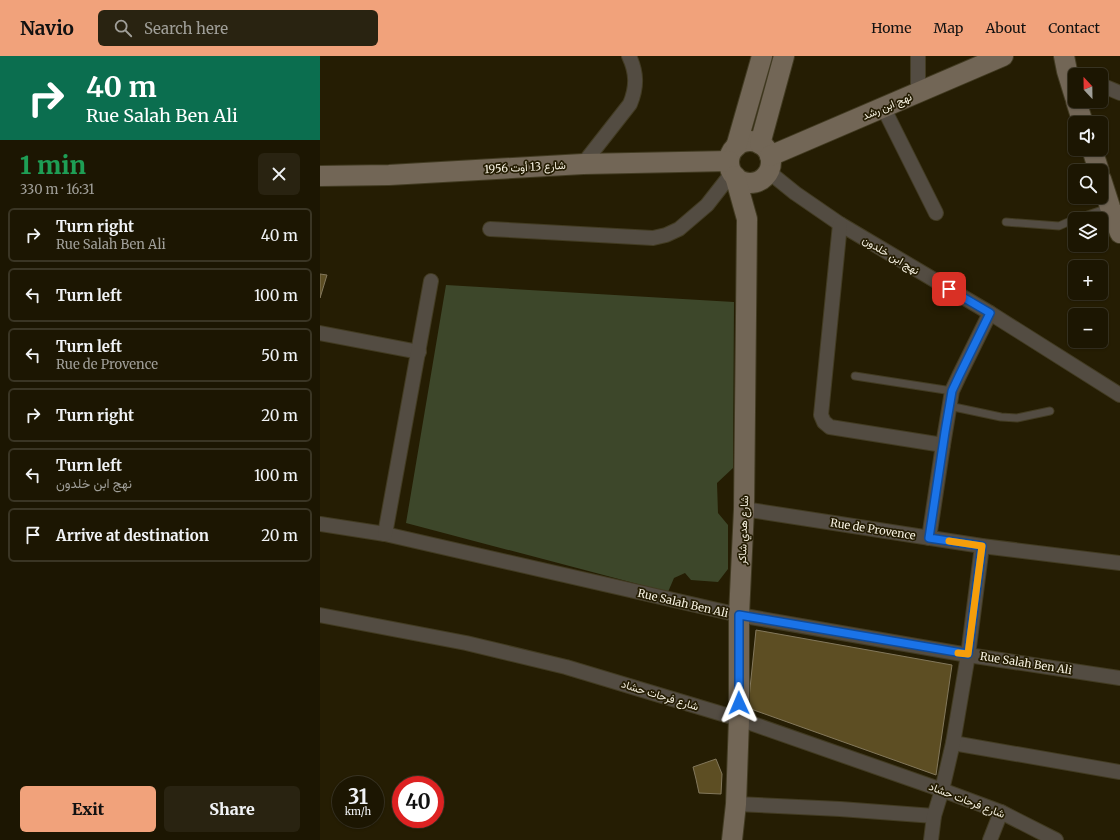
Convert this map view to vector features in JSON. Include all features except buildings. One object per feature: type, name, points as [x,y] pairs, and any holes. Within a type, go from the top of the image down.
[{"type":"street","points":[[583,164],[630,104],[634,94],[636,82],[635,71],[629,56]]},
{"type":"street","points":[[747,219],[733,164],[762,56]]},
{"type":"street","points":[[747,219],[766,162],[784,56]]},
{"type":"street","points":[[918,56],[918,92]]},
{"type":"street","name":"نهج ابن رشد","points":[[766,162],[918,92],[1003,56]]},
{"type":"street","points":[[1108,88],[1120,93]]},
{"type":"street","points":[[883,108],[936,213]]},
{"type":"street","points":[[490,229],[653,238],[666,235],[679,229],[707,204],[733,164],[744,143],[752,142],[766,162]]},
{"type":"street","points":[[733,164],[741,181],[749,183],[757,182],[766,162]]},
{"type":"street","name":"نهج ابن خلدون","points":[[766,162],[795,193],[840,224],[990,313],[1120,395]]},
{"type":"street","name":"شارع 13 أوت 1956","points":[[320,176],[583,164],[733,164]]},
{"type":"street","points":[[1108,201],[1120,233]]},
{"type":"street","name":"شارع هدي شاكر","points":[[732,840],[736,804],[739,719],[739,615],[744,509],[747,219]]},
{"type":"street","points":[[840,224],[821,415],[824,422],[830,427],[943,445]]},
{"type":"street","points":[[385,534],[431,281]]},
{"type":"street","points":[[929,538],[952,391],[990,313]]},
{"type":"street","points":[[320,332],[419,352]]},
{"type":"street","name":"Rue de Provence","points":[[744,509],[982,546],[1120,564]]},
{"type":"street","name":"Rue Salah Ben Ali","points":[[320,524],[385,534],[739,615],[1120,678]]},
{"type":"street","points":[[931,840],[934,816],[953,743],[968,654],[982,546]]},
{"type":"street","name":"شارع فرحات حشاد","points":[[320,615],[466,643],[566,667],[739,719],[1001,812],[1056,840]]},
{"type":"street","points":[[953,743],[1120,772]]},
{"type":"street","points":[[736,804],[840,809],[934,816]]},
{"type":"street","points":[[990,840],[1001,812]]},
{"type":"lane","points":[[1095,212],[1110,207]]},
{"type":"lane","points":[[1006,222],[1058,226],[1068,222]]},
{"type":"lane","points":[[855,376],[952,391]]},
{"type":"lane","points":[[949,406],[1001,417],[1017,418],[1050,411]]},
{"type":"green space","points":[[446,285],[734,302],[733,468],[717,483],[718,513],[728,525],[728,569],[718,582],[691,580],[685,573],[674,578],[668,592],[406,523]]},
{"type":"slow traffic","points":[[949,541],[982,546],[968,654],[958,653]]},
{"type":"route","points":[[739,703],[739,615],[968,654],[982,546],[929,538],[952,391],[990,313],[949,289]]}]
